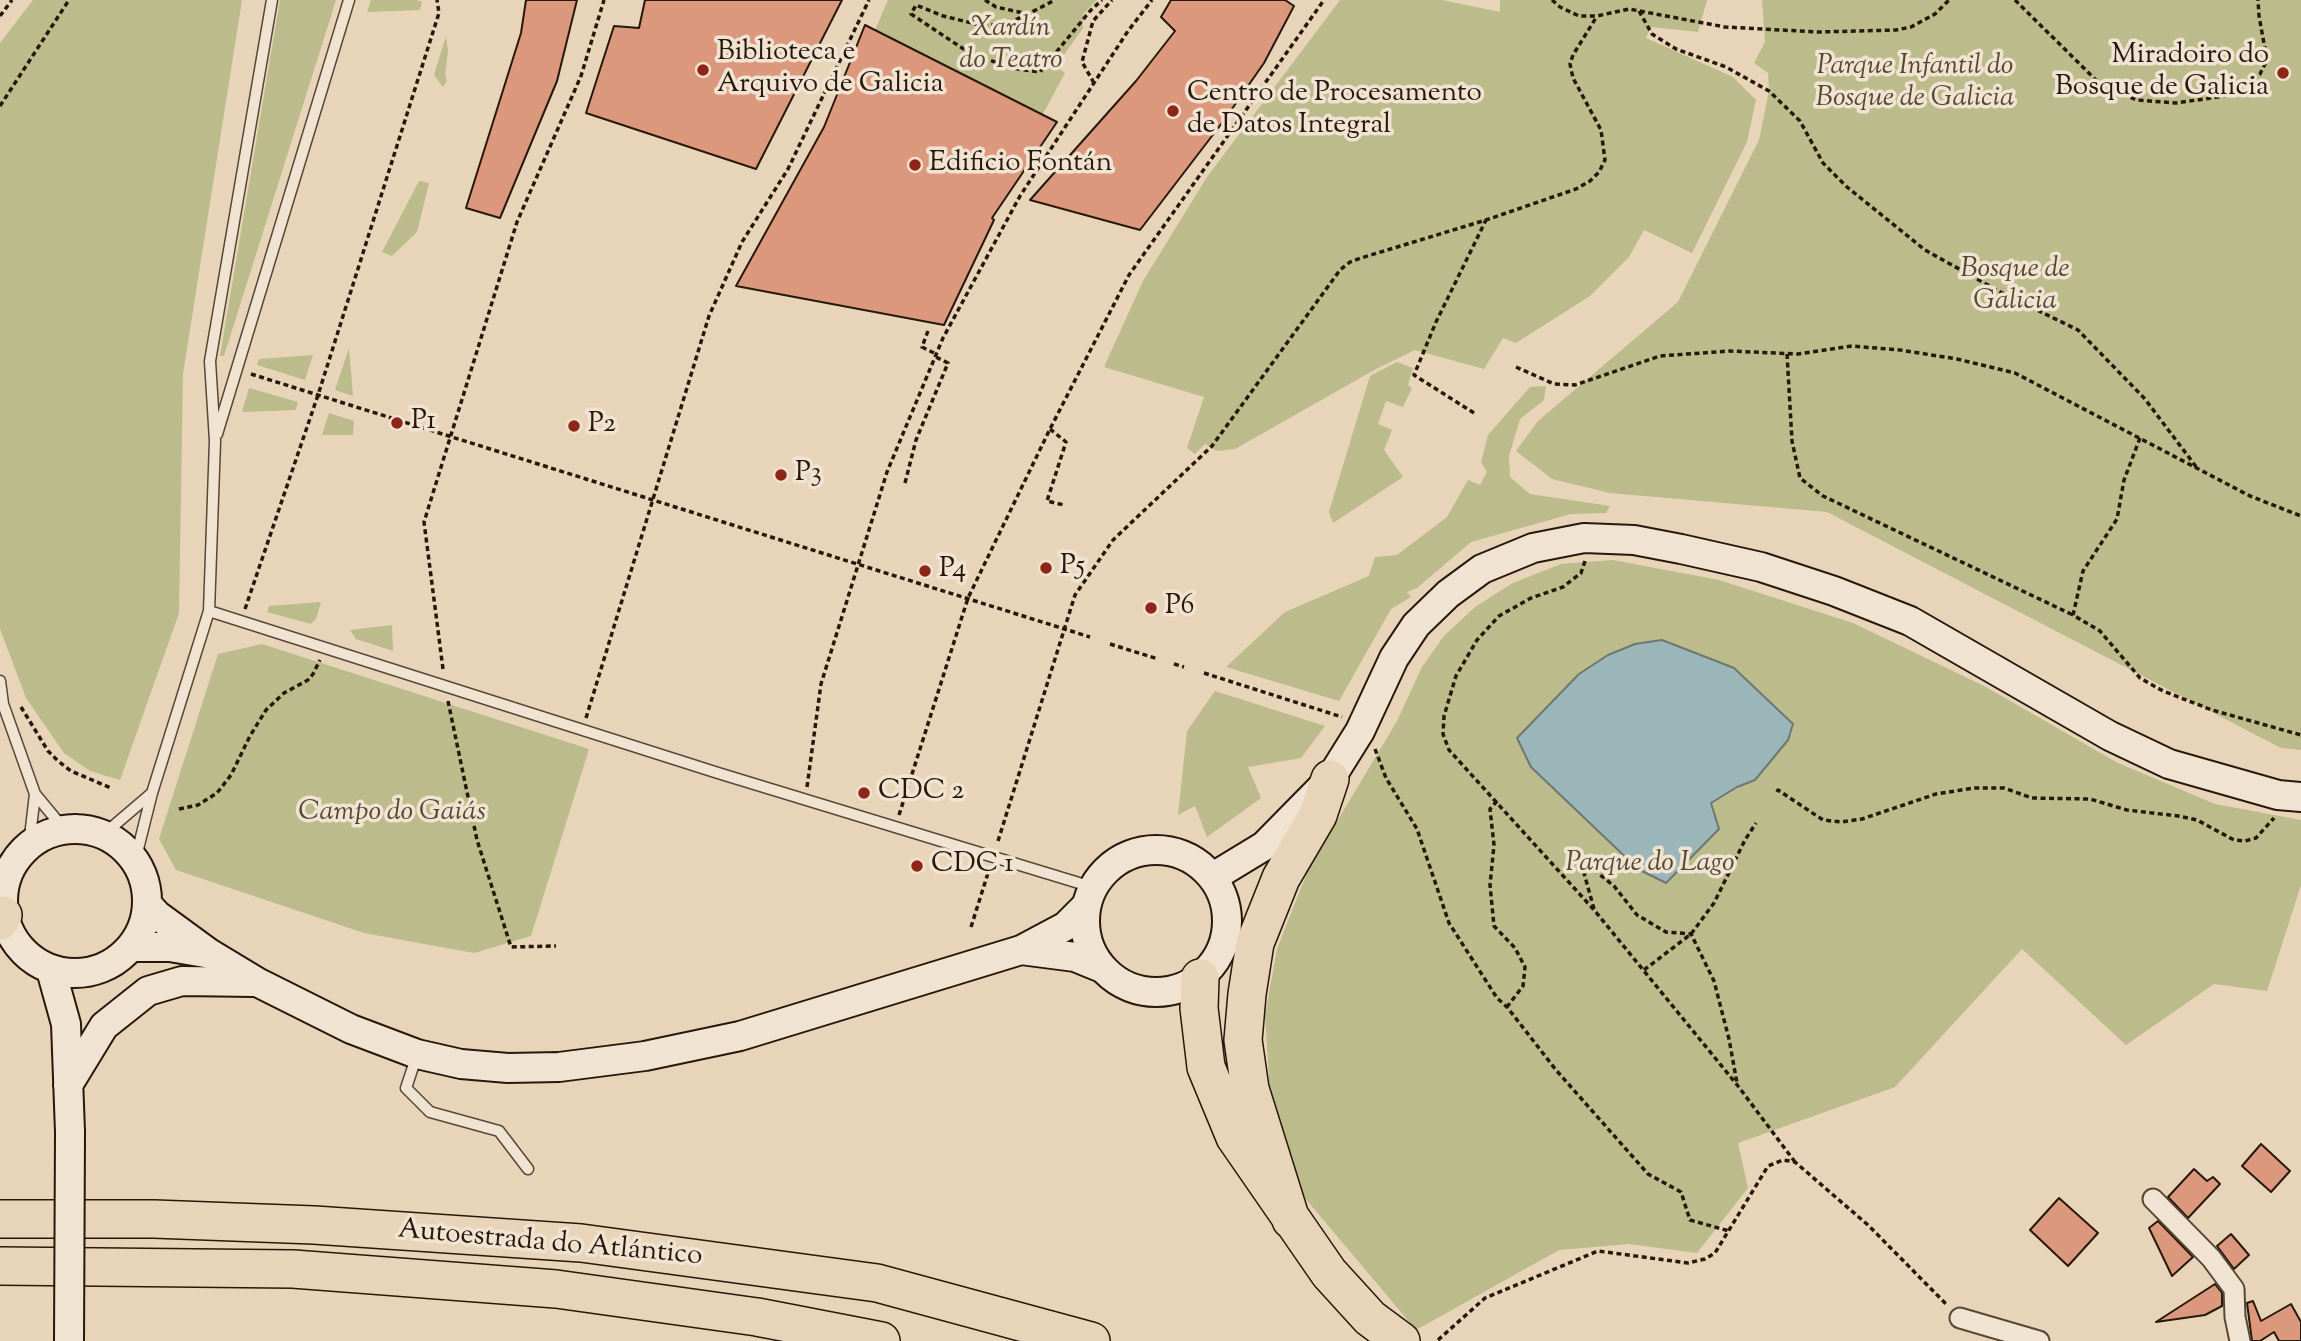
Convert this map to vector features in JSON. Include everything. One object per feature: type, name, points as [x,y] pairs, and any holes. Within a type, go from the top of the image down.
[{"type":"highway","points":[[1291,1220],[1250,1089],[1243,1040],[1247,994],[1255,943],[1281,878],[1318,816],[1330,779]]},
{"type":"highway","points":[[1200,978],[1199,1008],[1206,1067],[1235,1137],[1329,1273],[1370,1318],[1401,1341]]},
{"type":"highway","name":"Autoestrada do Atlántico","points":[[0,1219],[154,1219],[314,1225],[581,1243],[877,1283],[1091,1341]]},
{"type":"highway","name":"Autoestrada do Atlántico","points":[[0,1266],[293,1269],[556,1289],[757,1317],[881,1341]]},
{"type":"street","points":[[1213,877],[1264,846],[1330,779],[1360,731],[1394,658],[1416,625],[1448,594],[1482,569],[1520,553],[1584,538],[1634,540],[1681,549],[1761,568],[1834,591],[1910,621],[2110,736],[2169,764],[2290,796]]},
{"type":"street","points":[[84,828],[104,834],[120,844],[135,861],[145,882],[147,904],[142,927],[131,947],[111,963],[86,973],[51,970],[29,958],[12,939],[2,918],[3,891],[10,867],[29,845],[45,834],[84,828]]},
{"type":"street","points":[[147,904],[157,915],[209,953],[257,982],[351,1029],[417,1054],[461,1064],[508,1068],[559,1067],[645,1056],[740,1036],[1021,950],[1066,926],[1107,869],[1126,855],[1149,849],[1173,851],[1195,861],[1213,877],[1224,897],[1227,919],[1224,941],[1215,961],[1200,978],[1180,988],[1160,993],[1138,990],[1118,982],[1102,968],[1090,950],[1084,929],[1089,897]]},
{"type":"street","points":[[131,947],[170,947],[209,953]]},
{"type":"street","points":[[1021,950],[1075,957],[1102,968]]},
{"type":"street","points":[[51,970],[66,1024],[70,1132],[69,1341]]},
{"type":"street","points":[[66,1024],[86,973]]},
{"type":"street","points":[[68,1085],[104,1026],[148,991],[182,981],[257,982]]},
{"type":"street","points":[[2152,1199],[2211,1258],[2234,1289],[2235,1317],[2240,1341]]},
{"type":"street","points":[[1960,1318],[1986,1341]]},
{"type":"street","points":[[1960,1318],[2039,1341]]},
{"type":"lane","points":[[135,861],[152,793],[209,611],[215,441],[210,361],[272,0]]},
{"type":"lane","points":[[215,441],[349,0]]},
{"type":"lane","points":[[209,611],[895,827],[1089,897]]},
{"type":"lane","points":[[0,681],[1,704],[35,794],[64,829]]},
{"type":"lane","points":[[104,834],[152,793]]},
{"type":"lane","points":[[29,845],[35,794]]},
{"type":"lane","points":[[417,1054],[406,1088],[430,1112],[499,1131],[528,1169]]},
{"type":"path","points":[[0,16],[12,0]]},
{"type":"path","points":[[0,106],[69,0]]},
{"type":"path","points":[[241,621],[318,395],[439,13],[437,0]]},
{"type":"path","points":[[556,946],[511,947],[477,840],[445,685],[424,522],[517,222],[581,76],[604,0]]},
{"type":"path","points":[[583,729],[709,316],[742,242],[788,169],[869,0]]},
{"type":"path","points":[[985,0],[996,7],[1028,14]]},
{"type":"path","points":[[1055,0],[1009,23],[985,26],[943,16],[916,5],[911,14],[968,52],[1011,68],[1040,72],[1102,0]]},
{"type":"path","points":[[1094,83],[1082,62],[1093,21],[1112,0]]},
{"type":"path","points":[[806,799],[821,684],[887,472],[943,338],[1020,196],[1152,0]]},
{"type":"path","points":[[895,827],[968,598],[1129,275],[1324,0]]},
{"type":"path","points":[[1552,0],[1579,16],[1597,16],[1622,9],[1725,27],[1771,31],[1896,30],[1922,23],[1950,0]]},
{"type":"path","points":[[2015,0],[2101,85],[2137,100],[2175,103],[2225,96],[2260,74],[2267,60],[2258,0]]},
{"type":"path","points":[[1639,11],[1652,34],[1676,49],[1726,67],[1769,91],[1800,121],[1823,163],[1847,187],[1925,250],[2004,294],[2078,330],[2145,400],[2198,470]]},
{"type":"path","points":[[998,841],[1074,595],[1113,540],[1212,446],[1340,270],[1361,258],[1576,189],[1599,172],[1605,160],[1601,130],[1573,78],[1570,64],[1597,16]]},
{"type":"path","points":[[1474,413],[1414,375],[1436,322],[1486,220]]},
{"type":"path","points":[[905,483],[916,440],[948,363],[922,347],[928,331]]},
{"type":"path","points":[[1516,367],[1554,384],[1575,385],[1660,356],[1729,351],[1798,354],[1852,346],[1957,359],[2015,373],[2250,496],[2301,516]]},
{"type":"path","points":[[1787,354],[1792,442],[1800,478],[1823,496],[2073,615],[2100,631],[2140,678],[2162,691],[2212,710],[2301,735]]},
{"type":"path","points":[[236,369],[1090,637]]},
{"type":"path","points":[[1050,429],[1066,442],[1047,500],[1064,505]]},
{"type":"path","points":[[2073,615],[2083,571],[2117,519],[2124,480],[2140,438]]},
{"type":"path","points":[[1584,538],[1586,560],[1581,573],[1563,587],[1531,598],[1499,616],[1477,640],[1456,676],[1444,716],[1443,734],[1449,750],[1595,911],[1738,1086],[1795,1163],[1868,1225],[1960,1318]]},
{"type":"path","points":[[1110,643],[1158,659]]},
{"type":"path","points":[[179,809],[208,800],[225,785],[266,710],[284,693],[313,674],[325,648]]},
{"type":"path","points":[[1174,664],[1184,667]]},
{"type":"path","points":[[1204,673],[1334,714]]},
{"type":"path","points":[[21,706],[48,751],[58,761],[71,771],[111,788]]},
{"type":"path","points":[[1373,744],[1386,778],[1416,829],[1449,923],[1497,998],[1556,1070],[1648,1174],[1681,1192],[1690,1220],[1730,1231]]},
{"type":"path","points":[[1777,792],[1779,790],[1823,820],[1841,822],[1862,819],[1936,794],[1974,788],[2004,788],[2032,798],[2090,799],[2127,810],[2197,820],[2234,840],[2245,841],[2256,838],[2290,796]]},
{"type":"path","points":[[1497,802],[1490,810],[1494,845],[1490,885],[1494,926],[1515,948],[1525,967],[1523,986],[1507,1007]]},
{"type":"path","points":[[1644,970],[1692,934],[1714,903],[1756,823]]},
{"type":"path","points":[[1595,911],[1584,873],[1588,867],[1614,886],[1637,915],[1666,932],[1692,934]]},
{"type":"path","points":[[971,927],[988,873]]},
{"type":"path","points":[[1692,934],[1714,981],[1738,1086]]},
{"type":"path","points":[[1438,1340],[1485,1298],[1598,1251],[1688,1263],[1706,1259],[1715,1253],[1730,1231],[1768,1166],[1783,1160],[1795,1163]]},
{"type":"green space","points":[[33,0],[242,0],[183,374],[179,613],[120,780],[90,771],[64,753],[26,698],[0,629],[0,43]]},
{"type":"green space","points":[[280,0],[336,0],[224,356],[220,356]]},
{"type":"green space","points":[[371,0],[422,2],[420,10],[367,12]]},
{"type":"green space","name":"Xardín do Teatro","points":[[888,0],[1097,0],[1083,14],[1083,28],[1056,66],[1065,73],[1043,114],[875,30]]},
{"type":"green space","points":[[1340,0],[1442,0],[1500,12],[1500,0],[1707,0],[1698,32],[1651,27],[1646,38],[1733,77],[1756,100],[1747,142],[1692,253],[1644,230],[1629,257],[1590,296],[1516,343],[1503,338],[1484,369],[1415,350],[1376,369],[1235,449],[1217,451],[1205,444],[1195,454],[1187,448],[1204,397],[1104,367],[1143,281],[1207,177]]},
{"type":"green space","name":"Bosque de Galicia","points":[[1762,0],[2301,0],[2301,750],[2281,748],[1827,512],[1610,493],[1552,479],[1516,451],[1538,421],[1678,302],[1759,140],[1769,91],[1768,73],[1754,63],[1765,42]]},
{"type":"green space","points":[[446,36],[447,81],[443,87],[434,75]]},
{"type":"green space","points":[[419,181],[429,183],[417,232],[392,256],[382,252]]},
{"type":"green space","points":[[349,348],[353,396],[335,390]]},
{"type":"green space","points":[[313,355],[305,380],[257,365],[259,359]]},
{"type":"green space","points":[[1397,362],[1413,368],[1408,385],[1412,388],[1403,407],[1386,401],[1378,424],[1392,430],[1384,450],[1403,477],[1333,523],[1329,512],[1370,376]]},
{"type":"green space","points":[[1546,386],[1544,400],[1520,419],[1509,456],[1510,477],[1530,494],[1610,506],[1606,513],[1571,514],[1471,542],[1417,588],[1407,592],[1411,597],[1391,609],[1339,701],[1226,667],[1285,612],[1369,576],[1375,557],[1397,555],[1447,517],[1468,480],[1480,485],[1487,472],[1481,462],[1488,435],[1530,387]]},
{"type":"green space","points":[[249,388],[298,402],[296,410],[242,412]]},
{"type":"green space","points":[[329,413],[354,421],[353,435],[322,435]]},
{"type":"green space","name":"Parque do Lago","points":[[1613,560],[1719,580],[1853,623],[1986,687],[2118,763],[2215,804],[2301,820],[2301,885],[2267,991],[2214,984],[2126,1045],[2022,949],[1895,1087],[1738,1143],[1748,1188],[1697,1253],[1629,1244],[1559,1250],[1416,1330],[1299,1191],[1270,1095],[1265,1015],[1277,949],[1308,870],[1397,721],[1422,667],[1444,636],[1475,607],[1513,583],[1561,564]]},
{"type":"green space","points":[[321,602],[316,619],[311,624],[267,612],[269,606]]},
{"type":"green space","points":[[392,625],[393,651],[356,639],[350,630]]},
{"type":"green space","name":"Campo do Gaiás","points":[[262,644],[589,749],[531,936],[474,953],[364,933],[176,870],[159,839],[218,654]]},
{"type":"green space","points":[[1215,691],[1325,726],[1301,758],[1248,767],[1261,798],[1207,837],[1195,806],[1178,815],[1187,731]]},
{"type":"water","points":[[1662,640],[1734,668],[1793,724],[1788,740],[1755,780],[1737,787],[1711,803],[1719,829],[1666,883],[1638,869],[1531,767],[1517,738],[1579,674],[1608,655],[1635,644]]},
{"type":"building","points":[[526,0],[577,0],[557,81],[500,218],[466,208],[521,33]]},
{"type":"building","name":"Biblioteca e Arquivo de Galicia","points":[[645,0],[842,0],[756,169],[586,113],[614,26],[639,28]]},
{"type":"building","points":[[1171,0],[1285,0],[1294,6],[1264,63],[1140,230],[1030,200],[1136,81],[1175,31],[1161,17]]},
{"type":"building","name":"Edificio Fontán","points":[[865,25],[1057,122],[992,218],[994,220],[944,325],[736,286],[824,127]]},
{"type":"building","points":[[2261,1144],[2290,1171],[2271,1192],[2242,1166]]},
{"type":"building","points":[[2194,1169],[2207,1181],[2213,1177],[2220,1184],[2188,1218],[2168,1197]]},
{"type":"building","points":[[2059,1198],[2098,1233],[2068,1266],[2030,1230]]},
{"type":"building","points":[[2158,1221],[2193,1257],[2172,1276],[2149,1228]]},
{"type":"building","points":[[2231,1234],[2249,1255],[2234,1269],[2217,1246]]},
{"type":"building","points":[[2215,1284],[2222,1293],[2222,1306],[2205,1315],[2156,1322]]},
{"type":"building","points":[[2253,1301],[2261,1321],[2291,1304],[2301,1322],[2301,1341],[2279,1341],[2274,1332],[2260,1341],[2252,1341],[2247,1303]]},
{"type":"place","name":"Biblioteca e Arquivo de Galicia","points":[[703,70]]},
{"type":"place","name":"Miradoiro do Bosque de Galicia","points":[[2283,73]]},
{"type":"place","name":"Centro de Procesamento de Datos Integral","points":[[1173,111]]},
{"type":"place","name":"Edificio Fontán","points":[[915,165]]},
{"type":"place","name":"P1","points":[[397,423]]},
{"type":"place","name":"P2","points":[[574,426]]},
{"type":"place","name":"P3","points":[[781,475]]},
{"type":"place","name":"P5","points":[[1046,568]]},
{"type":"place","name":"P4","points":[[925,571]]},
{"type":"place","name":"P6","points":[[1151,608]]},
{"type":"place","name":"CDC 2","points":[[864,793]]},
{"type":"place","name":"CDC 1","points":[[917,866]]},
{"type":"park label","name":"Parque Infantil do Bosque de Galicia","points":[[1915,84]]}]
